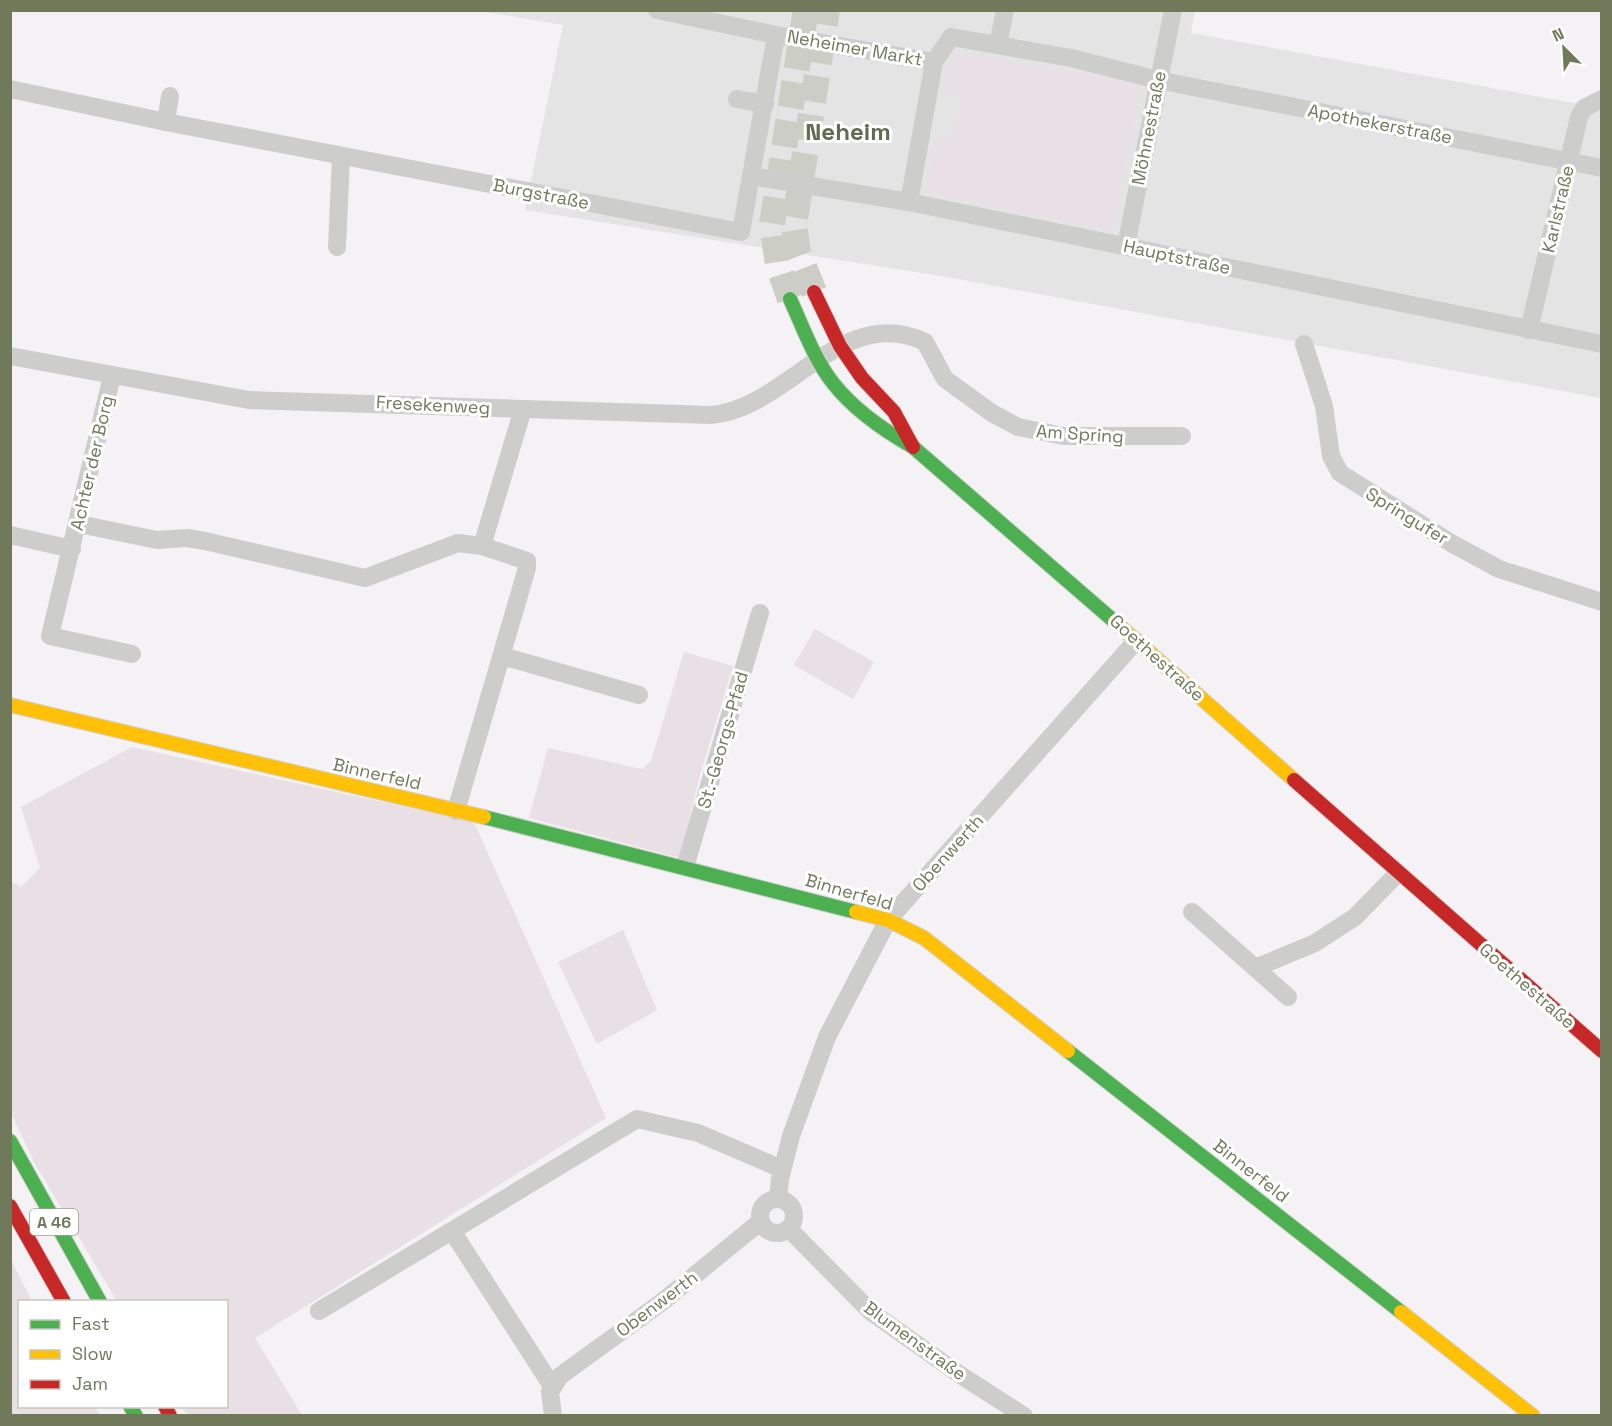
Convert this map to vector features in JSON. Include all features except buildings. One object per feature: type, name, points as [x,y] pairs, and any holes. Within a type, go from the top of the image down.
[{"type":"main road","name":"Goethestraße","points":[[814,291],[840,346],[862,378],[894,411],[913,447]]},
{"type":"main road","name":"Goethestraße","points":[[790,299],[818,359],[833,383],[877,426],[913,447],[1602,1051]]},
{"type":"main road","name":"Binnerfeld","points":[[10,705],[685,867],[888,920],[924,938],[1533,1416]]},
{"type":"main road","name":"A 46","points":[[10,1141],[99,1300]]},
{"type":"main road","name":"A 46","points":[[10,1206],[63,1300]]},
{"type":"street","name":"Neheimer Markt","points":[[657,10],[776,35],[934,62]]},
{"type":"street","points":[[998,45],[1005,10]]},
{"type":"street","name":"Möhnestraße","points":[[1126,246],[1173,10]]},
{"type":"street","name":"Neheimer Markt","points":[[741,232],[776,35]]},
{"type":"street","name":"Neheimer Markt","points":[[909,202],[934,62],[951,38],[1071,58],[1158,80]]},
{"type":"street","name":"Apothekerstraße","points":[[1158,80],[1602,168]]},
{"type":"street","name":"Burgstraße","points":[[10,89],[166,122],[741,232]]},
{"type":"street","points":[[166,122],[170,96]]},
{"type":"street","points":[[737,99],[765,104]]},
{"type":"street","name":"Karlstraße","points":[[1529,330],[1581,111],[1602,99]]},
{"type":"street","points":[[337,247],[341,156]]},
{"type":"street","name":"Hauptstraße","points":[[751,176],[909,202],[1602,344]]},
{"type":"street","name":"Am Spring","points":[[840,346],[875,335],[917,339],[928,346],[939,372],[945,379],[992,413],[1027,430],[1083,437],[1182,436]]},
{"type":"street","name":"Springufer","points":[[1304,344],[1324,406],[1331,456],[1340,473],[1451,543],[1499,569],[1602,602]]},
{"type":"street","name":"Fresekenweg","points":[[10,356],[249,400],[402,403],[523,410],[723,414],[741,410],[759,400],[840,346]]},
{"type":"street","name":"Achter der Borg","points":[[112,376],[79,524],[50,636],[132,654]]},
{"type":"street","points":[[482,546],[523,410]]},
{"type":"street","points":[[79,524],[157,540],[187,538],[205,541],[365,578],[453,544],[482,546],[524,560],[528,564],[456,811]]},
{"type":"street","name":"Achter der Borg","points":[[10,535],[72,549]]},
{"type":"street","name":"St.-Georgs-Pfad","points":[[685,867],[760,613]]},
{"type":"street","name":"Obenwerth","points":[[552,1386],[560,1376],[662,1302],[761,1221],[764,1206],[778,1199],[782,1169],[827,1037],[888,920],[1136,641]]},
{"type":"street","points":[[502,656],[639,695]]},
{"type":"street","points":[[1255,968],[1315,943],[1355,917],[1398,873]]},
{"type":"street","points":[[1191,912],[1288,998]]},
{"type":"street","points":[[319,1311],[637,1119],[699,1133],[782,1169]]},
{"type":"street","points":[[761,1221],[770,1232],[777,1233],[789,1229],[793,1223],[794,1210],[785,1200],[778,1199]]},
{"type":"street","name":"Blumenstraße","points":[[789,1229],[871,1312],[959,1374],[1024,1416]]},
{"type":"street","points":[[452,1231],[552,1386],[549,1402],[553,1416]]},
{"type":"shaded area","points":[[480,11],[1195,11],[1191,33],[1601,108],[1601,398],[947,277],[525,210],[563,25]]},
{"type":"shaded area","points":[[952,53],[1142,83],[1112,230],[926,192],[934,140],[941,136],[955,137],[962,97],[950,94],[946,86]]},
{"type":"shaded area","points":[[815,629],[874,662],[853,699],[794,665]]},
{"type":"shaded area","points":[[684,652],[733,666],[700,775],[680,858],[529,818],[548,748],[642,769],[651,761]]},
{"type":"shaded area","points":[[132,747],[474,822],[606,1118],[255,1338],[302,1415],[188,1416],[183,1408],[228,1408],[228,1300],[116,1300],[35,1164],[11,1113],[11,881],[21,887],[40,868],[21,807]]},
{"type":"shaded area","points":[[623,930],[657,1010],[597,1044],[558,962]]},
{"type":"shaded area","points":[[10,1258],[31,1300],[18,1300],[18,1408],[96,1408],[101,1415],[11,1415]]},
{"type":"tunnel","points":[[790,299],[778,264],[772,224],[806,10]]},
{"type":"tunnel","points":[[814,292],[798,252],[794,226],[827,10]]},
{"type":"traffic: fast","points":[[790,299],[820,364],[850,402],[880,426],[913,447],[1115,622]]},
{"type":"traffic: fast","points":[[484,817],[856,912]]},
{"type":"traffic: fast","points":[[1068,1051],[1401,1312]]},
{"type":"traffic: fast","points":[[10,1141],[99,1300]]},
{"type":"traffic: fast","points":[[131,1408],[136,1416]]},
{"type":"traffic: slow","points":[[1115,622],[1294,780]]},
{"type":"traffic: slow","points":[[10,705],[484,817]]},
{"type":"traffic: slow","points":[[856,912],[888,920],[924,938],[1068,1051]]},
{"type":"traffic: slow","points":[[1401,1312],[1533,1416]]},
{"type":"traffic: jam","points":[[814,292],[840,346],[862,378],[894,412],[913,447]]},
{"type":"traffic: jam","points":[[1294,780],[1602,1051]]},
{"type":"traffic: jam","points":[[10,1206],[63,1300]]},
{"type":"traffic: jam","points":[[166,1408],[170,1416]]},
{"type":"district","name":"Neheim","points":[[848,132]]}]
